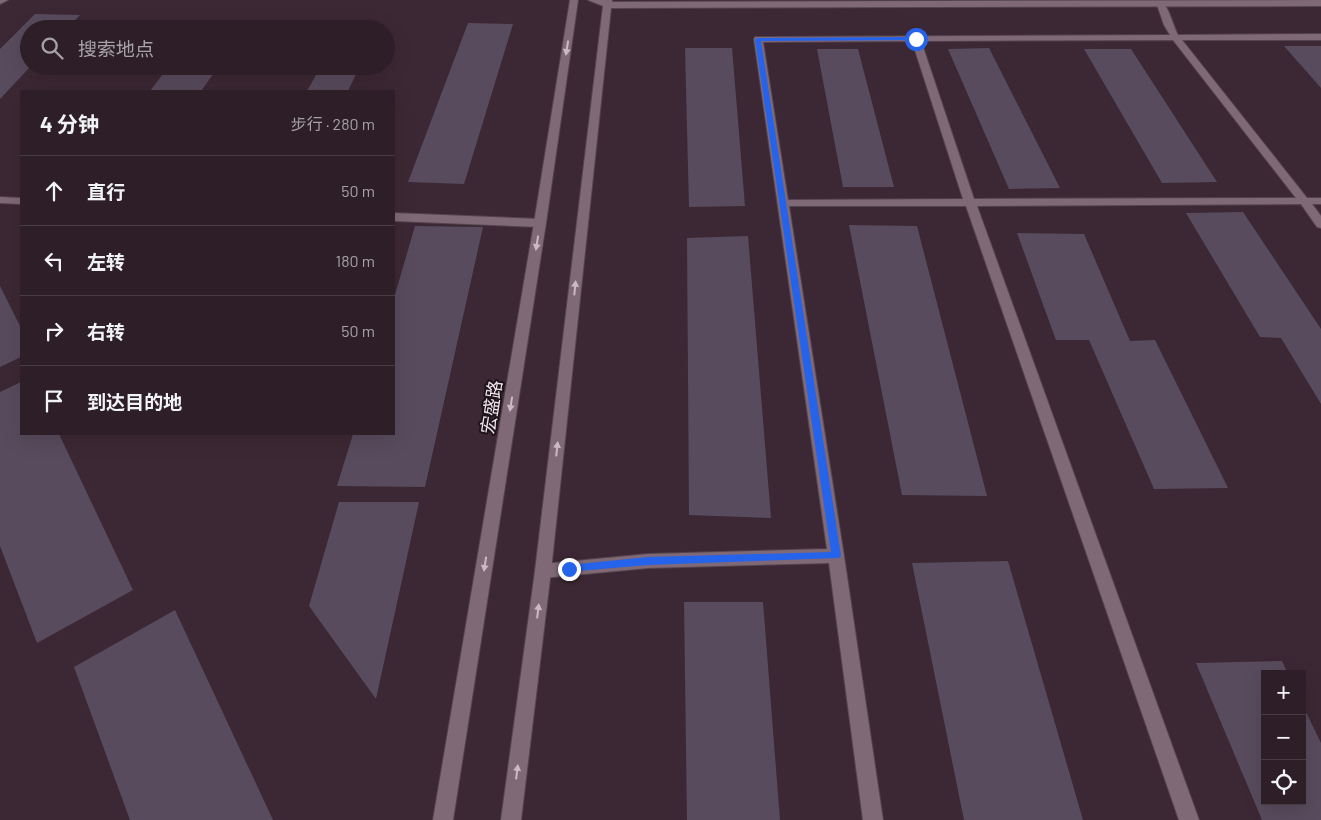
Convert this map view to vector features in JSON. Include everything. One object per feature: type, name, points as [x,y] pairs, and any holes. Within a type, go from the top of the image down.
[{"type":"street","name":"宏盛路","points":[[443,820],[540,223],[574,0]]},
{"type":"street","points":[[592,0],[608,2],[1161,4],[1189,1],[1321,3]]},
{"type":"street","points":[[511,820],[543,571],[608,2]]},
{"type":"street","points":[[1161,4],[1168,25],[1176,38],[1321,224]]},
{"type":"street","points":[[873,820],[836,556],[758,39],[1321,37]]},
{"type":"street","points":[[916,39],[970,202],[1189,820]]},
{"type":"street","points":[[0,200],[20,201]]},
{"type":"street","points":[[783,203],[1321,201]]},
{"type":"street","points":[[395,217],[540,223]]},
{"type":"street","points":[[543,571],[648,561],[836,556]]},
{"type":"building","points":[[35,14],[80,15],[75,20],[29,20]]},
{"type":"building","points":[[468,23],[513,24],[464,184],[408,182]]},
{"type":"building","points":[[20,29],[20,75],[23,75],[0,99],[0,49]]},
{"type":"building","points":[[1284,46],[1321,46],[1321,88]]},
{"type":"building","points":[[685,48],[732,48],[745,206],[689,207]]},
{"type":"building","points":[[989,48],[1060,188],[1009,189],[948,49]]},
{"type":"building","points":[[817,49],[858,49],[894,187],[843,187]]},
{"type":"building","points":[[1084,49],[1131,49],[1217,182],[1162,183]]},
{"type":"building","points":[[162,75],[213,75],[202,90],[151,90]]},
{"type":"building","points":[[316,75],[356,75],[348,90],[308,90]]},
{"type":"building","points":[[1243,212],[1321,329],[1321,404],[1281,338],[1260,337],[1186,213]]},
{"type":"building","points":[[849,225],[917,226],[987,496],[902,495]]},
{"type":"building","points":[[415,226],[483,227],[425,487],[337,486],[353,435],[395,435],[395,295]]},
{"type":"building","points":[[1017,233],[1084,234],[1130,341],[1155,340],[1228,488],[1154,489],[1089,340],[1056,340]]},
{"type":"building","points":[[748,236],[771,518],[689,515],[687,238]]},
{"type":"building","points":[[0,286],[20,326],[20,357],[0,367]]},
{"type":"building","points":[[20,382],[20,435],[59,435],[133,590],[37,643],[0,546],[0,392]]},
{"type":"building","points":[[339,502],[419,502],[376,699],[309,606]]},
{"type":"building","points":[[1008,561],[1083,820],[964,820],[912,563]]},
{"type":"building","points":[[684,602],[763,602],[780,820],[687,820]]},
{"type":"building","points":[[175,610],[273,820],[130,820],[74,667]]},
{"type":"building","points":[[1282,661],[1286,670],[1261,670],[1261,805],[1306,805],[1306,712],[1321,743],[1321,820],[1262,820],[1196,663]]},
{"type":"route","points":[[569,569],[648,561],[836,556],[758,39],[916,39]]}]
